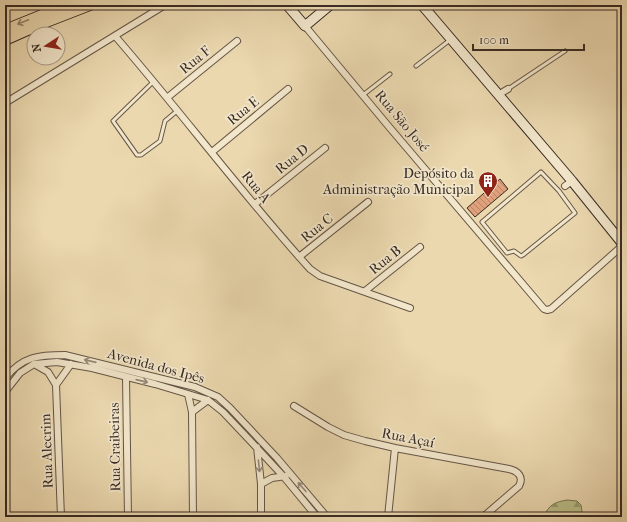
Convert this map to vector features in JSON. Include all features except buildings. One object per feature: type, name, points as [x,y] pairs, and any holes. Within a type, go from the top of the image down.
[{"type":"main road","points":[[5,30],[67,5]]},
{"type":"main road","points":[[5,40],[40,24],[90,5]]},
{"type":"street","points":[[5,103],[165,5]]},
{"type":"street","name":"Rua São José","points":[[287,5],[544,309],[547,310],[551,308],[622,246]]},
{"type":"street","points":[[305,26],[330,5]]},
{"type":"street","points":[[422,5],[498,95],[568,184],[622,243]]},
{"type":"street","name":"Rua A","points":[[115,36],[168,97],[254,204],[310,269],[320,276],[410,308]]},
{"type":"street","name":"Rua F","points":[[168,97],[237,41]]},
{"type":"street","name":"Rua E","points":[[212,152],[288,89]]},
{"type":"street","points":[[498,95],[508,89]]},
{"type":"street","name":"Rua D","points":[[254,204],[325,148]]},
{"type":"street","name":"Rua C","points":[[299,257],[368,202]]},
{"type":"street","name":"Rua B","points":[[365,291],[420,247]]},
{"type":"street","name":"Avenida dos Ipês","points":[[5,378],[19,364],[31,358],[45,355],[65,355],[209,392],[218,397],[230,408],[259,438],[318,517]]},
{"type":"street","name":"Avenida dos Ipês","points":[[34,364],[57,362],[71,364],[155,384],[208,400],[223,412],[327,517]]},
{"type":"street","points":[[5,392],[20,373],[34,364],[48,372],[56,384],[71,364]]},
{"type":"street","name":"Rua Craibeiras","points":[[126,377],[128,517]]},
{"type":"street","name":"Rua Alecrim","points":[[56,384],[61,517]]},
{"type":"street","points":[[188,394],[192,412],[193,517]]},
{"type":"street","points":[[192,412],[208,400]]},
{"type":"street","name":"Rua Açaí","points":[[294,406],[344,435],[395,448],[516,471],[521,478],[519,486],[483,517]]},
{"type":"street","points":[[259,438],[257,448],[261,484],[262,517]]},
{"type":"street","points":[[388,517],[395,448]]},
{"type":"street","points":[[261,484],[272,478],[287,476]]},
{"type":"lane","points":[[416,66],[451,38]]},
{"type":"lane","points":[[508,89],[565,51]]},
{"type":"lane","points":[[362,95],[390,74]]},
{"type":"lane","points":[[154,81],[113,122],[137,155],[141,155],[160,141],[165,121],[178,110]]},
{"type":"lane","points":[[539,173],[543,173],[559,192],[575,213],[523,255],[519,255],[514,251],[506,252],[482,222],[539,173]]},
{"type":"lane","points":[[559,192],[568,184]]},
{"type":"green space","points":[[567,500],[577,501],[581,505],[583,517],[544,517],[552,505]]},
{"type":"place","name":"Depósito da Administração Municipal","points":[[488,198]]}]
